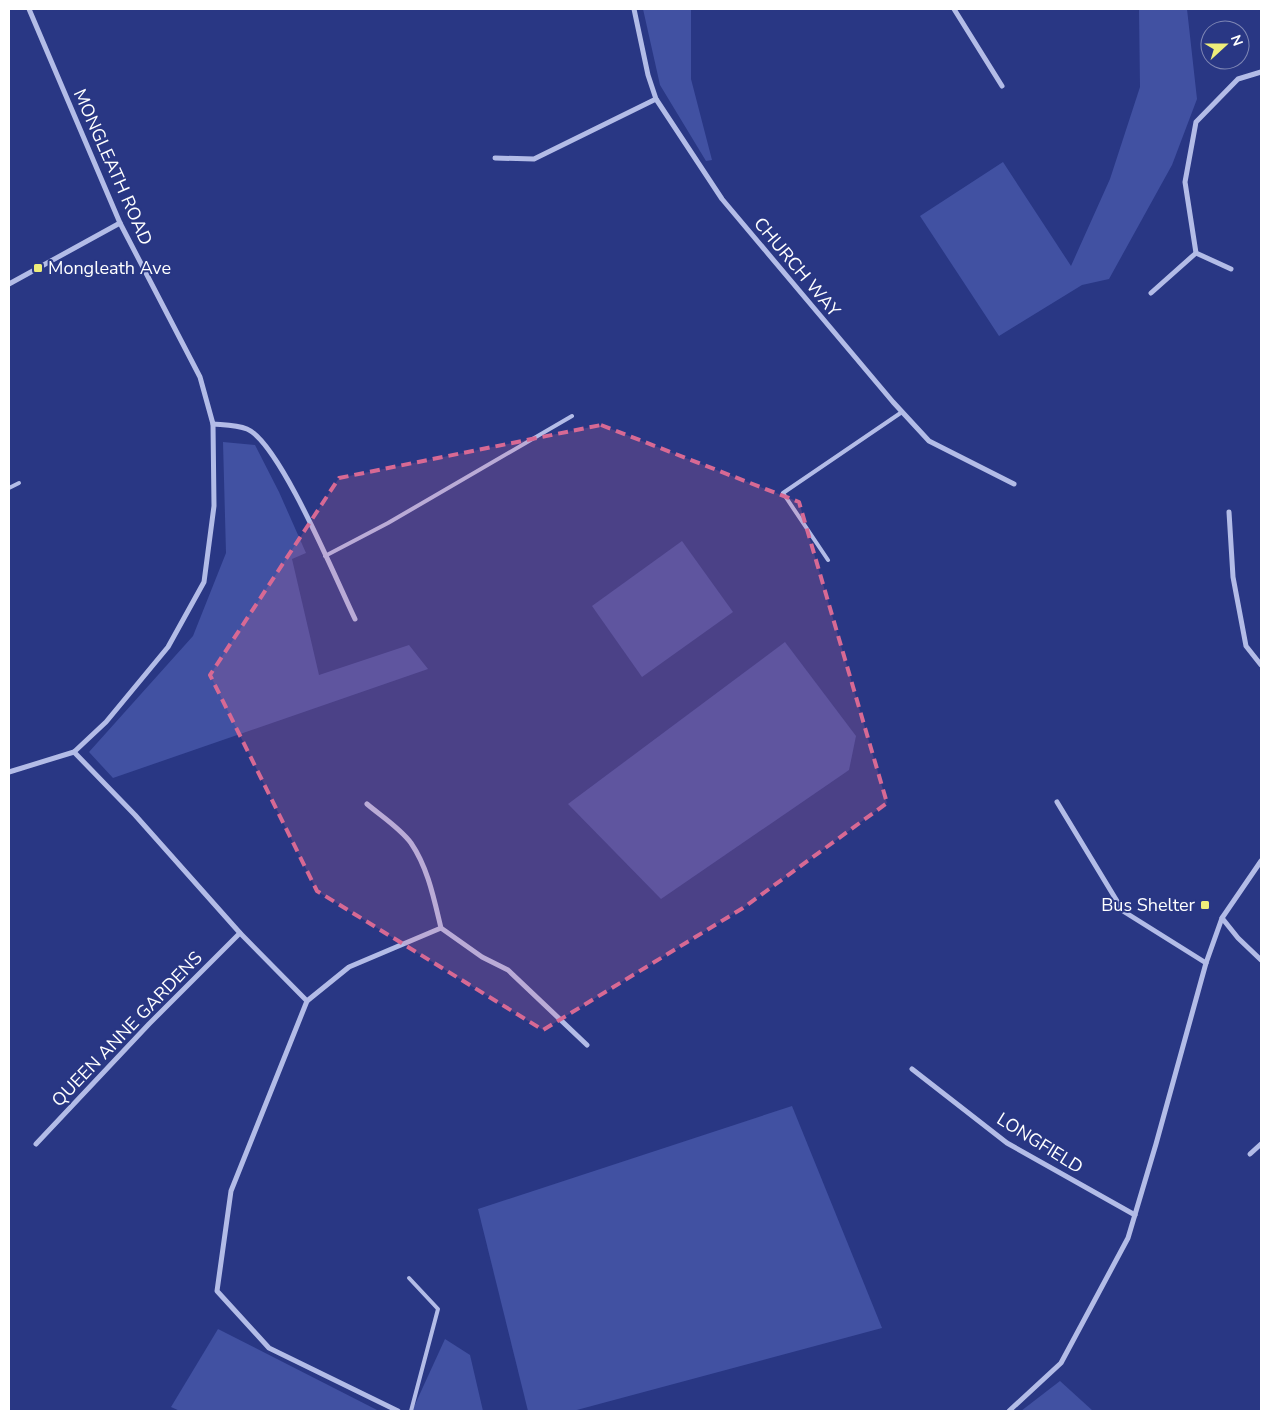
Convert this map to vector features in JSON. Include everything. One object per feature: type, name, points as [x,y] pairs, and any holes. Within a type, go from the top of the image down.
[{"type":"street","name":"MONGLEATH ROAD","points":[[9,772],[74,752],[106,722],[168,647],[204,582],[214,506],[213,424],[200,376],[120,223],[29,9]]},
{"type":"street","name":"CHURCH WAY","points":[[634,9],[648,75],[656,99],[722,199],[929,442],[1014,484]]},
{"type":"street","points":[[954,9],[1002,86]]},
{"type":"street","points":[[1196,253],[1185,182],[1196,122],[1238,79],[1261,72]]},
{"type":"street","points":[[495,158],[534,159],[656,99]]},
{"type":"street","points":[[9,284],[120,223]]},
{"type":"street","points":[[1196,253],[1230,269]]},
{"type":"street","points":[[1151,293],[1196,253]]},
{"type":"street","points":[[213,424],[231,425],[249,430],[265,445],[295,491],[355,619]]},
{"type":"street","points":[[1229,512],[1232,577],[1246,646],[1261,665]]},
{"type":"street","points":[[74,752],[135,815],[240,933],[307,1001]]},
{"type":"street","points":[[1057,802],[1124,911],[1206,963]]},
{"type":"street","points":[[367,804],[410,842],[421,860],[432,889],[441,928],[482,957],[508,970],[588,1045]]},
{"type":"street","points":[[1009,1411],[1061,1363],[1128,1238],[1206,963],[1222,918],[1261,862]]},
{"type":"street","points":[[1222,918],[1238,938],[1261,960]]},
{"type":"street","points":[[398,1411],[269,1348],[217,1291],[231,1191],[307,1001],[349,967],[441,928]]},
{"type":"street","name":"QUEEN ANNE GARDENS","points":[[36,1144],[149,1024],[240,933]]},
{"type":"street","name":"LONGFIELD","points":[[912,1069],[1007,1143],[1135,1215]]},
{"type":"street","points":[[1250,1154],[1261,1144]]},
{"type":"lane","points":[[828,560],[783,493],[902,412]]},
{"type":"lane","points":[[325,556],[388,523],[572,416]]},
{"type":"lane","points":[[9,488],[20,483]]},
{"type":"lane","points":[[409,1278],[438,1309],[411,1411]]},
{"type":"highlighted area","points":[[601,425],[799,502],[887,803],[743,908],[543,1030],[317,891],[210,675],[339,478]]},
{"type":"shaded area","points":[[643,9],[691,9],[691,79],[712,160],[706,161],[660,85]]},
{"type":"shaded area","points":[[1139,9],[1187,9],[1197,99],[1172,165],[1109,279],[1082,285],[999,336],[920,216],[1003,162],[1071,266],[1110,179],[1140,87]]},
{"type":"shaded area","points":[[223,442],[255,445],[279,492],[306,553],[292,559],[319,675],[409,645],[428,669],[113,778],[89,752],[193,636],[226,553]]},
{"type":"shaded area","points":[[682,541],[733,612],[642,677],[592,606]]},
{"type":"shaded area","points":[[785,642],[856,736],[849,770],[661,899],[568,804]]},
{"type":"shaded area","points":[[792,1106],[882,1328],[573,1411],[528,1411],[478,1209]]},
{"type":"shaded area","points":[[218,1329],[379,1411],[180,1411],[171,1407]]},
{"type":"shaded area","points":[[445,1339],[470,1355],[483,1411],[412,1411]]},
{"type":"shaded area","points":[[1060,1381],[1093,1411],[1021,1411]]},
{"type":"place","name":"Mongleath Ave","points":[[38,268]]},
{"type":"place","name":"Bus Shelter","points":[[1205,905]]}]
